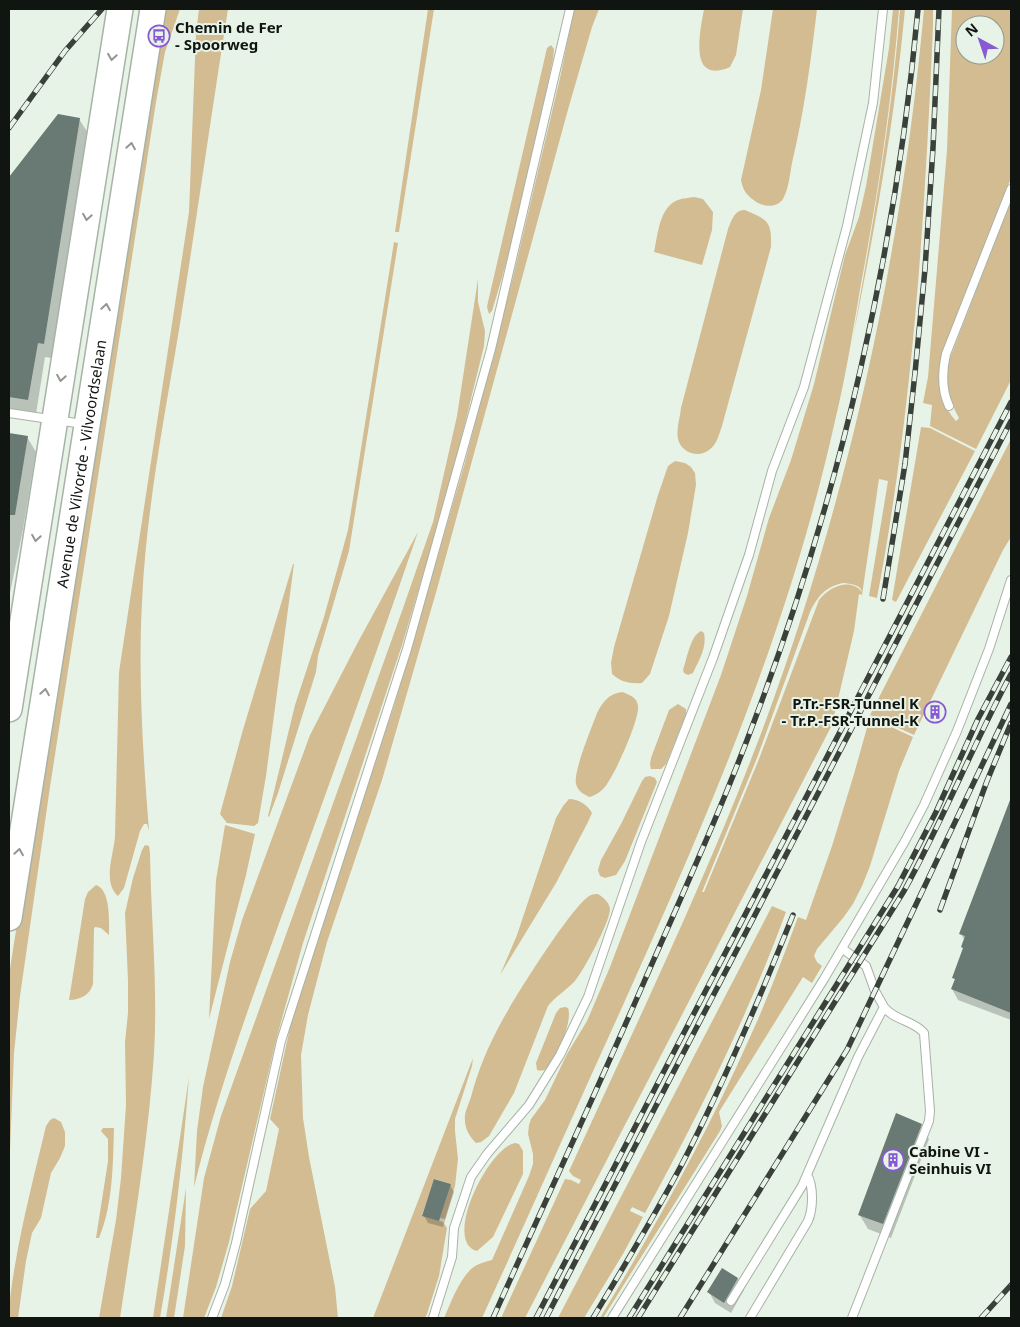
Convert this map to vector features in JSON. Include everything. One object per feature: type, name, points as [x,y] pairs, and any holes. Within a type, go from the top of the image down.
[{"type":"main road","points":[[9,709],[120,9]]},
{"type":"main road","name":"Avenue de Vilvorde - Vilvoordselaan","points":[[9,918],[153,9]]},
{"type":"lane","points":[[212,1318],[225,1284],[236,1242],[281,1041],[407,649],[486,368],[570,9]]},
{"type":"lane","points":[[433,1318],[452,1258],[454,1228],[471,1177],[486,1154],[529,1105],[560,1055],[588,997],[640,842],[713,658],[749,554],[772,472],[804,387],[847,226],[873,103],[882,9]]},
{"type":"lane","points":[[949,406],[943,392],[946,354],[1011,189]]},
{"type":"lane","points":[[9,412],[87,425]]},
{"type":"lane","points":[[612,1318],[843,949],[905,841],[942,768],[977,681],[1011,580]]},
{"type":"lane","points":[[843,949],[866,966],[875,990],[889,1013],[919,1027],[924,1033],[930,1111],[929,1121],[852,1318]]},
{"type":"lane","points":[[731,1301],[808,1175],[858,1057],[884,1007]]},
{"type":"lane","points":[[750,1318],[808,1222],[811,1210],[810,1180],[808,1175]]},
{"type":"shaded area","points":[[161,9],[180,9],[165,52],[156,102],[50,787],[20,996],[14,1053],[9,1175],[9,975]]},
{"type":"shaded area","points":[[199,9],[228,9],[147,534],[142,602],[141,688],[149,831],[147,824],[144,824],[140,831],[124,888],[118,896],[113,890],[111,883],[110,868],[115,836],[119,672],[189,212],[196,33]]},
{"type":"shaded area","points":[[428,9],[434,9],[399,232],[395,232]]},
{"type":"shaded area","points":[[574,9],[599,9],[569,106],[437,589],[382,780],[327,942],[308,1015],[301,1055],[303,1118],[335,1287],[338,1318],[221,1318],[232,1286],[250,1209],[266,1191],[279,1129],[270,1119],[295,1005],[332,888],[394,706],[464,466],[514,273],[560,78]]},
{"type":"shaded area","points":[[704,9],[743,9],[736,55],[730,67],[717,71],[708,69],[702,63],[699,42]]},
{"type":"shaded area","points":[[773,9],[817,9],[804,106],[786,193],[782,201],[775,205],[767,206],[749,197],[741,180],[761,90]]},
{"type":"shaded area","points":[[893,9],[899,9],[884,147],[846,370],[816,497],[795,572],[762,671],[724,771],[683,869],[482,1318],[444,1318],[461,1281],[471,1269],[492,1260],[529,1176],[533,1164],[533,1154],[528,1134],[531,1119],[545,1100],[567,1054],[587,1021],[610,967],[721,675],[747,596],[769,518],[791,460],[814,384],[845,255],[859,217],[889,48]]},
{"type":"shaded area","points":[[900,9],[905,9],[896,91],[853,337],[887,132]]},
{"type":"shaded area","points":[[924,9],[933,9],[926,169],[916,313],[900,456],[877,598],[869,596],[888,481],[879,479],[862,595],[859,594],[854,631],[832,725],[525,1318],[501,1318],[565,1179],[579,1184],[581,1180],[573,1176],[569,1171],[697,891],[766,720],[796,634],[823,547],[847,459],[868,370],[902,190]],"holes":[[[843,583],[857,586],[862,592],[852,585],[840,586],[828,591],[819,600],[759,759],[704,892],[702,892],[757,758],[810,612],[819,597],[831,587]]]},
{"type":"shaded area","points":[[952,9],[1011,9],[1011,178],[942,354],[939,372],[942,398],[956,421],[959,418],[949,392],[947,378],[948,363],[1011,200],[1011,380],[976,449],[930,426],[932,405],[923,403],[928,377],[947,150]]},
{"type":"shaded area","points":[[551,45],[554,49],[553,59],[526,185],[501,280],[492,311],[489,314],[488,302],[547,48]]},
{"type":"shaded area","points":[[694,197],[703,199],[713,212],[712,230],[702,265],[654,252],[660,222],[667,209],[678,200]]},
{"type":"shaded area","points":[[741,210],[745,210],[767,222],[770,231],[771,247],[719,436],[714,445],[705,453],[690,453],[680,444],[678,439],[681,408],[728,229],[736,214]]},
{"type":"shaded area","points":[[394,242],[398,243],[349,551],[318,656],[316,672],[269,817],[295,705],[324,617],[348,530]]},
{"type":"shaded area","points":[[478,279],[478,302],[485,331],[484,346],[451,480],[403,642],[303,943],[276,1040],[229,1242],[216,1287],[204,1318],[183,1318],[204,1178],[221,1116],[433,522],[457,416]]},
{"type":"shaded area","points":[[921,427],[930,428],[975,451],[896,602],[892,600]]},
{"type":"shaded area","points":[[1011,439],[1011,537],[914,735],[870,715]]},
{"type":"shaded area","points":[[675,461],[685,463],[695,473],[696,485],[688,533],[669,616],[650,674],[642,683],[630,683],[622,681],[612,674],[611,663],[614,647],[658,495],[668,466]]},
{"type":"shaded area","points":[[418,532],[240,1033],[204,1148],[194,1187],[197,1131],[203,1087],[230,962],[242,920],[310,735]]},
{"type":"shaded area","points":[[293,564],[266,776],[258,823],[254,826],[227,823],[220,814],[242,733]]},
{"type":"shaded area","points":[[701,631],[704,633],[705,638],[703,649],[693,673],[688,675],[683,670],[694,638]]},
{"type":"shaded area","points":[[622,692],[636,700],[638,706],[635,723],[613,774],[600,792],[590,797],[578,789],[576,784],[580,760],[601,705],[606,699]]},
{"type":"shaded area","points":[[678,704],[686,709],[686,715],[666,764],[661,769],[651,769],[651,758],[669,710]]},
{"type":"shaded area","points":[[870,717],[913,737],[899,771],[862,886],[843,918],[817,949],[814,956],[822,966],[812,983],[803,977],[719,1112],[722,1126],[720,1131],[603,1318],[600,1318],[660,1215],[716,1109],[763,1007],[798,917],[806,920],[832,846]]},
{"type":"shaded area","points":[[645,777],[655,778],[657,782],[625,861],[616,875],[605,878],[600,876],[598,870],[601,860],[642,781]]},
{"type":"shaded area","points":[[569,799],[582,803],[592,813],[556,883],[500,975],[517,935],[556,818]]},
{"type":"shaded area","points":[[225,825],[255,834],[209,1019],[216,880]]},
{"type":"shaded area","points":[[145,845],[149,846],[150,853],[155,979],[154,1054],[148,1121],[120,1318],[99,1318],[116,1220],[126,1105],[125,1042],[128,1013],[128,980],[125,913],[133,878]]},
{"type":"shaded area","points":[[96,885],[101,888],[107,900],[109,935],[101,928],[95,927],[92,988],[84,996],[69,1000],[85,899],[88,892]]},
{"type":"shaded area","points":[[598,894],[606,900],[610,909],[606,924],[595,947],[574,982],[548,1006],[514,1093],[489,1136],[476,1143],[467,1130],[465,1115],[493,1038],[519,992],[559,932],[583,902],[591,895]]},
{"type":"shaded area","points":[[772,906],[786,912],[738,1028],[684,1139],[645,1213],[632,1207],[630,1211],[643,1217],[584,1318],[558,1318]]},
{"type":"shaded area","points":[[560,1008],[568,1008],[568,1021],[559,1048],[545,1070],[537,1070],[536,1063],[556,1013]]},
{"type":"shaded area","points":[[473,1058],[455,1119],[458,1159],[455,1186],[445,1219],[440,1218],[451,1184],[435,1179],[422,1215],[443,1222],[447,1228],[439,1276],[427,1314],[425,1318],[373,1318]]},
{"type":"shaded area","points":[[189,1077],[181,1168],[170,1258],[160,1318],[153,1318]]},
{"type":"shaded area","points":[[54,1118],[61,1122],[65,1132],[65,1146],[51,1173],[41,1218],[32,1233],[18,1318],[9,1318],[13,1278],[25,1212],[46,1126]]},
{"type":"shaded area","points":[[103,1128],[114,1128],[113,1170],[110,1198],[104,1225],[99,1238],[96,1238],[108,1161],[108,1139],[101,1131]]},
{"type":"shaded area","points":[[515,1143],[519,1144],[523,1151],[523,1174],[493,1237],[477,1251],[467,1244],[464,1231],[473,1196],[482,1177],[493,1161],[504,1149]]},
{"type":"shaded area","points":[[186,1188],[185,1246],[174,1318],[166,1318]]},
{"type":"building","points":[[58,114],[80,118],[44,344],[38,343],[28,400],[9,397],[9,177]]},
{"type":"building","points":[[9,433],[28,436],[15,515],[9,515]]},
{"type":"building","points":[[1010,800],[1011,1013],[951,989],[955,979],[952,978],[963,948],[961,947],[965,936],[959,934]]},
{"type":"building","name":"Cabine VI - Seinhuis VI","points":[[896,1113],[922,1124],[883,1224],[858,1215]]},
{"type":"building","points":[[434,1179],[451,1184],[439,1221],[422,1216]]},
{"type":"building","points":[[722,1268],[738,1278],[724,1303],[707,1292]]},
{"type":"railway","points":[[9,128],[65,51],[102,9]]},
{"type":"railway","points":[[493,1318],[607,1066],[701,851],[755,719],[786,633],[814,546],[839,458],[879,280],[895,190],[918,9]]},
{"type":"railway","points":[[883,599],[905,464],[925,269],[939,9]]},
{"type":"railway","points":[[536,1318],[1011,402]]},
{"type":"railway","points":[[546,1318],[1011,421]]},
{"type":"railway","points":[[629,1318],[898,886],[936,812],[978,719],[1011,657]]},
{"type":"railway","points":[[638,1318],[904,891],[1011,674]]},
{"type":"railway","points":[[680,1318],[847,1050],[1011,704]]},
{"type":"railway","points":[[940,910],[987,781],[1011,723]]},
{"type":"railway","points":[[593,1318],[661,1203],[697,1134],[740,1041],[793,915]]},
{"type":"railway","points":[[981,1318],[1011,1285]]},
{"type":"place","name":"Chemin de Fer - Spoorweg","points":[[159,36]]},
{"type":"place","name":"P.Tr.-FSR-Tunnel K - Tr.P.-FSR-Tunnel-K","points":[[935,712]]},
{"type":"place","name":"Cabine VI - Seinhuis VI","points":[[893,1160]]}]
